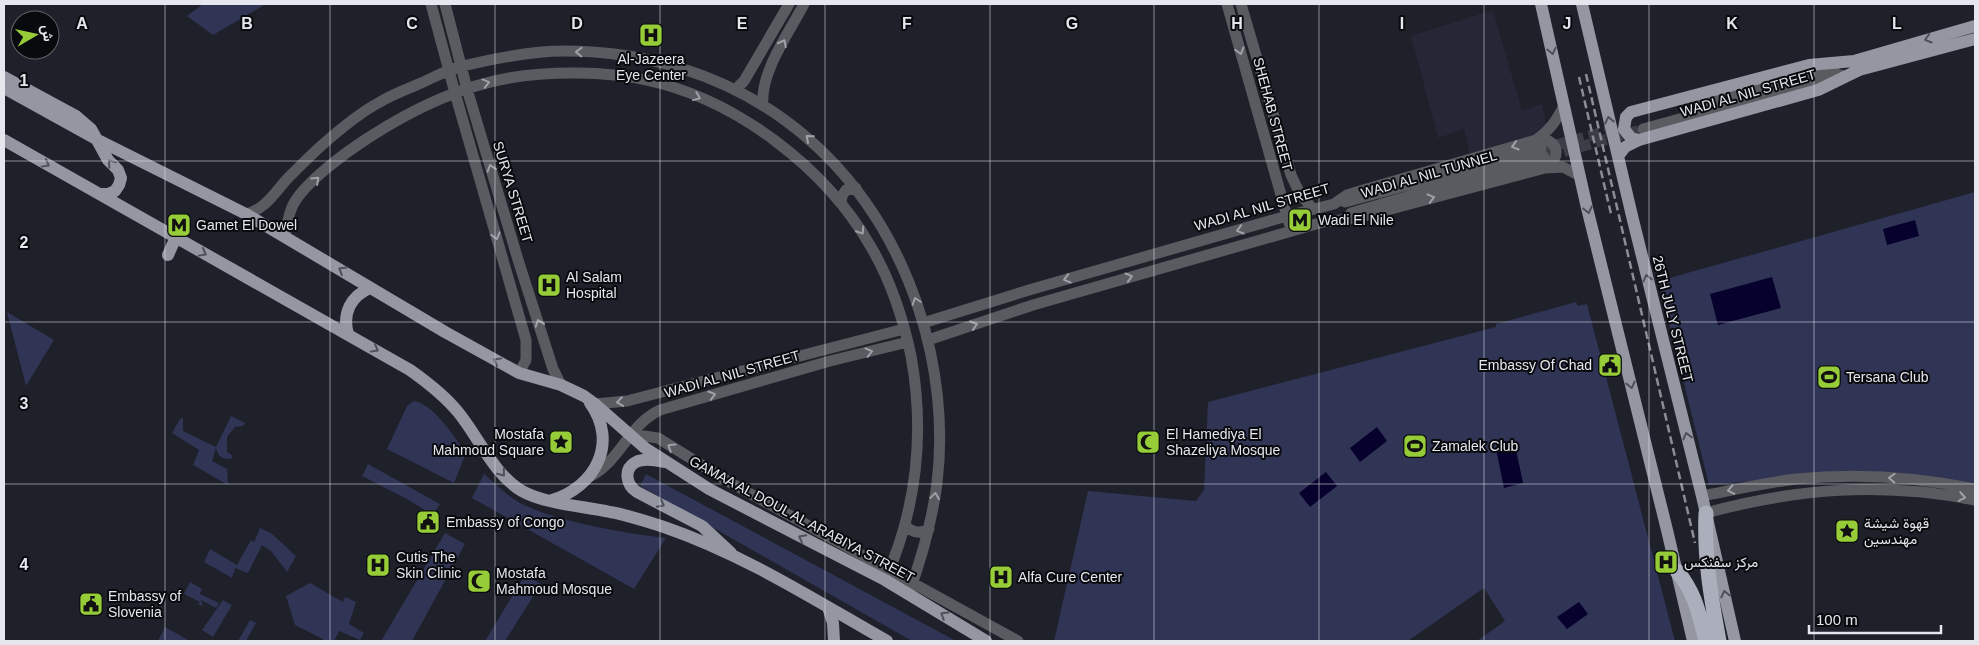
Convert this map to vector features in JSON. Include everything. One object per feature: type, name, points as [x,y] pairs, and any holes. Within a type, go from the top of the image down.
[{"type":"highway","points":[[1706,513],[1707,574],[1719,641]]},
{"type":"highway","points":[[1677,572],[1696,600],[1706,641]]},
{"type":"main road","points":[[1541,4],[1580,176],[1693,641]]},
{"type":"main road","name":"26TH JULY STREET","points":[[1582,4],[1702,496],[1735,641]]},
{"type":"main road","name":"WADI AL NIL STREET","points":[[1618,156],[1629,144],[1638,126],[1809,65],[1847,63],[1975,26]]},
{"type":"main road","name":"WADI AL NIL STREET","points":[[1638,126],[1818,90],[1859,70],[1975,39]]},
{"type":"main road","points":[[4,77],[76,116],[86,124],[98,140],[104,153],[118,170],[120,178],[119,186],[115,191],[108,194],[100,194]]},
{"type":"main road","name":"GAMAA AL DOUL AL ARABIYA STREET","points":[[4,88],[98,140],[246,214],[445,332],[519,373],[561,385],[591,401],[632,437],[709,489],[887,574],[986,641]]},
{"type":"main road","points":[[4,140],[410,370],[443,395],[458,411],[502,475],[512,485],[532,496],[630,516],[680,533],[735,558],[828,607],[886,641]]},
{"type":"main road","points":[[168,255],[176,238]]},
{"type":"main road","points":[[348,334],[346,320],[349,306],[358,294],[370,288]]},
{"type":"main road","points":[[552,500],[566,496],[579,488],[590,478],[597,465],[601,452],[602,437],[600,423],[591,401]]},
{"type":"main road","points":[[673,466],[652,460],[636,462],[627,475],[629,485],[636,492],[702,526],[719,540],[735,558]]},
{"type":"main road","points":[[828,607],[833,623],[834,641]]},
{"type":"street","name":"SURYA STREET","points":[[432,4],[455,93],[526,340],[526,360],[519,373]]},
{"type":"street","name":"SURYA STREET","points":[[445,4],[467,89],[519,262],[553,369],[561,385]]},
{"type":"street","points":[[735,90],[741,85],[752,68],[789,4]]},
{"type":"street","points":[[763,105],[763,92],[768,73],[804,4]]},
{"type":"street","name":"SHEHAB STREET","points":[[1227,4],[1292,231]]},
{"type":"street","name":"SHEHAB STREET","points":[[1241,4],[1296,188],[1313,209]]},
{"type":"street","points":[[246,214],[262,206],[322,146],[366,111],[380,102],[462,66],[516,55],[548,52],[613,54],[649,61],[700,76],[735,90],[763,105],[802,132],[834,162],[856,188],[874,213],[899,259],[914,294],[923,323],[928,340],[937,396],[939,425],[937,482],[929,529],[919,566],[910,589],[1018,641]]},
{"type":"street","points":[[611,76],[616,66],[613,54]]},
{"type":"street","points":[[645,80],[641,71],[649,61]]},
{"type":"street","points":[[752,68],[759,75],[768,73]]},
{"type":"street","points":[[285,236],[289,215],[298,197],[328,168],[362,142],[410,113],[455,93],[491,82],[530,75],[570,73],[645,80],[690,94],[738,118],[772,139],[820,179],[862,231],[894,295],[908,342],[916,394],[918,440],[914,488],[900,545],[887,574],[658,438],[632,437]]},
{"type":"street","name":"WADI AL NIL STREET","points":[[1542,153],[1548,132],[1555,124],[1564,106]]},
{"type":"street","name":"WADI AL NIL STREET","points":[[928,340],[1041,303],[1323,222],[1357,218],[1542,153]]},
{"type":"street","name":"WADI AL NIL STREET","points":[[923,323],[1029,290],[1334,204],[1347,195],[1360,191],[1542,153],[1580,176]]},
{"type":"street","points":[[820,179],[828,174],[834,162]]},
{"type":"street","points":[[281,186],[282,192],[286,197],[292,199],[298,197]]},
{"type":"street","points":[[841,203],[842,196],[846,190],[856,188]]},
{"type":"street","points":[[1280,194],[1290,195],[1296,188]]},
{"type":"street","name":"WADI AL NIL STREET","points":[[591,401],[616,403],[653,395],[904,329]]},
{"type":"street","name":"WADI AL NIL STREET","points":[[590,478],[610,464],[632,437],[639,424],[660,410],[830,361],[908,342]]},
{"type":"street","points":[[653,395],[655,405],[660,410]]},
{"type":"street","points":[[1832,478],[1832,490]]},
{"type":"street","points":[[1702,496],[1796,479],[1886,478],[1975,500]]},
{"type":"street","points":[[1796,479],[1798,494]]},
{"type":"street","points":[[1706,513],[1731,506],[1832,490],[1925,487],[1975,489]]},
{"type":"street","points":[[905,525],[914,532],[922,532],[929,529]]},
{"type":"shaded area","points":[[203,4],[266,4],[213,35],[187,16]]},
{"type":"shaded area","points":[[1493,10],[1522,111],[1542,104],[1547,128],[1531,136],[1470,155],[1464,129],[1438,138],[1411,36]]},
{"type":"shaded area","name":"Tersana Club","points":[[1975,192],[1975,483],[1780,478],[1709,485],[1659,281]]},
{"type":"shaded area","points":[[1915,220],[1919,236],[1887,245],[1883,229]]},
{"type":"shaded area","points":[[1772,277],[1781,308],[1718,325],[1710,294]]},
{"type":"shaded area","name":"Zamalek Club","points":[[1576,302],[1578,306],[1587,304],[1675,641],[1477,641],[1505,621],[1484,588],[1408,641],[1054,641],[1088,491],[1196,501],[1204,490],[1208,402],[1496,327],[1496,324]]},
{"type":"shaded area","points":[[7,312],[54,340],[26,386]]},
{"type":"shaded area","points":[[414,401],[422,404],[437,415],[466,453],[454,483],[387,449],[407,406]]},
{"type":"shaded area","points":[[231,416],[245,423],[243,426],[235,427],[227,437],[227,452],[233,456],[231,459],[222,458],[216,448],[212,461],[227,469],[228,485],[193,465],[199,450],[172,433],[180,419],[183,418],[183,431],[216,447]]},
{"type":"shaded area","points":[[1377,427],[1387,441],[1360,462],[1350,448]]},
{"type":"shaded area","points":[[1515,445],[1523,483],[1504,488],[1496,449]]},
{"type":"shaded area","points":[[368,464],[440,504],[433,515],[362,476]]},
{"type":"shaded area","points":[[1326,472],[1337,486],[1310,507],[1299,493]]},
{"type":"shaded area","points":[[484,474],[515,500],[535,510],[591,526],[666,538],[634,589],[472,498]]},
{"type":"shaded area","points":[[646,474],[956,641],[912,641],[640,486]]},
{"type":"shaded area","points":[[260,528],[271,533],[296,556],[287,572],[271,551],[262,545],[248,573],[235,568],[232,578],[204,562],[210,549],[237,565],[251,540],[254,542]]},
{"type":"shaded area","points":[[445,533],[465,544],[412,641],[381,641]]},
{"type":"shaded area","points":[[525,575],[541,584],[505,641],[485,641]]},
{"type":"shaded area","points":[[190,582],[202,589],[200,594],[219,603],[216,608],[201,600],[203,606],[198,604],[200,602],[184,594]]},
{"type":"shaded area","points":[[310,583],[343,602],[345,597],[356,602],[349,624],[364,633],[360,640],[339,631],[334,641],[323,641],[323,639],[295,625],[286,596]]},
{"type":"shaded area","points":[[223,600],[232,605],[213,637],[202,630]]},
{"type":"shaded area","points":[[1579,602],[1588,614],[1567,629],[1557,617]]},
{"type":"shaded area","points":[[250,620],[256,623],[246,641],[238,641]]},
{"type":"shaded area","points":[[165,627],[190,641],[158,641]]},
{"type":"tunnel","points":[[1548,156],[1643,129]]},
{"type":"tunnel","points":[[1541,149],[1608,131]]},
{"type":"railway","points":[[1586,74],[1695,543]]},
{"type":"railway","points":[[1579,77],[1611,214]]},
{"type":"place","name":"Al-Jazeera Eye Center","points":[[651,35]]},
{"type":"place","name":"Wadi El Nile","points":[[1300,220]]},
{"type":"place","name":"Gamet El Dowel","points":[[179,225]]},
{"type":"place","name":"Al Salam Hospital","points":[[549,285]]},
{"type":"place","name":"Embassy Of Chad","points":[[1610,365]]},
{"type":"place","name":"Tersana Club","points":[[1829,377]]},
{"type":"place","name":"Mostafa Mahmoud Square","points":[[561,442]]},
{"type":"place","name":"El Hamediya El Shazeliya Mosque","points":[[1148,442]]},
{"type":"place","name":"Zamalek Club","points":[[1415,446]]},
{"type":"place","name":"Embassy of Congo","points":[[428,522]]},
{"type":"place","name":"قهوة شيشة مهندسين","points":[[1847,531]]},
{"type":"place","name":"مركز سفنكس","points":[[1666,562]]},
{"type":"place","name":"Cutis The Skin Clinic","points":[[378,565]]},
{"type":"place","name":"Alfa Cure Center","points":[[1001,577]]},
{"type":"place","name":"Mostafa Mahmoud Mosque","points":[[479,581]]},
{"type":"place","name":"Embassy of Slovenia","points":[[91,604]]}]
